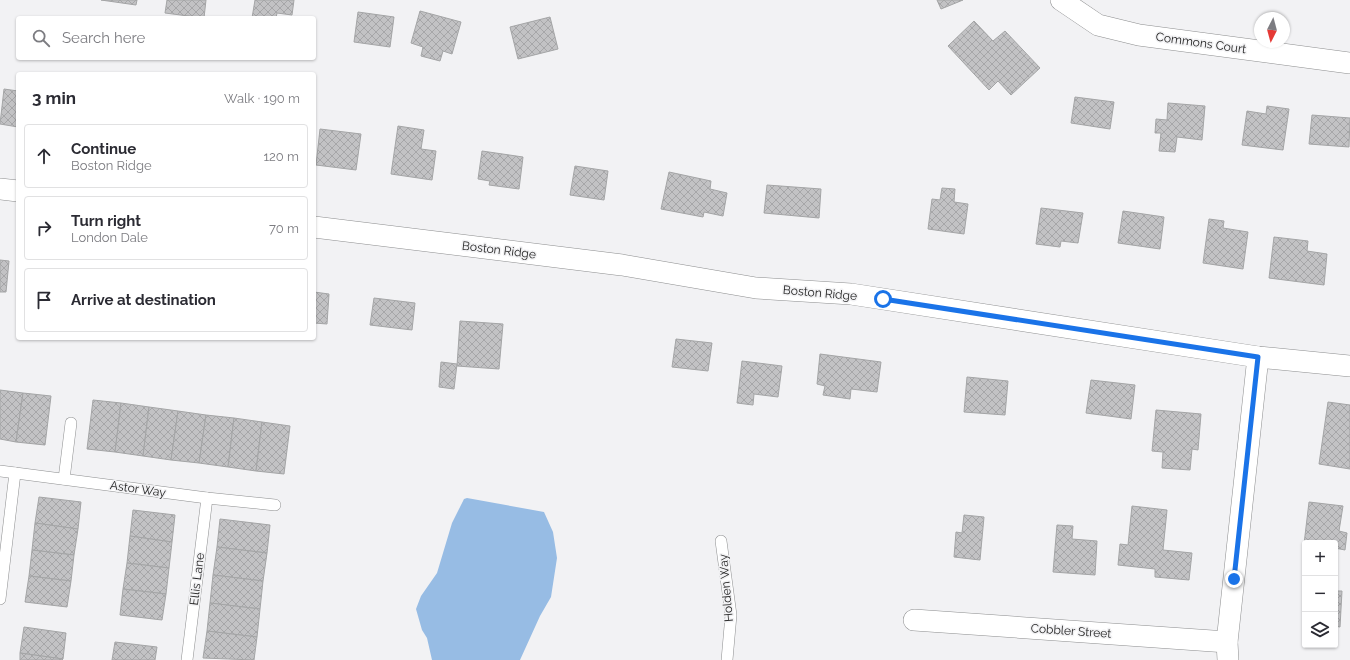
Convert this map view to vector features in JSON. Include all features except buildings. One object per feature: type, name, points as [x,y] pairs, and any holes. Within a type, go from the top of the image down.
[{"type":"street","name":"Commons Court","points":[[1061,0],[1098,26],[1138,34],[1350,63]]},
{"type":"street","points":[[0,189],[16,191]]},
{"type":"street","name":"Boston Ridge","points":[[316,227],[622,265],[756,288],[851,294],[1258,357],[1350,366]]},
{"type":"street","points":[[1228,651],[1258,357]]},
{"type":"street","name":"Cobbler Street","points":[[914,620],[1228,651]]},
{"type":"lane","points":[[64,479],[71,423]]},
{"type":"lane","name":"Astor Way","points":[[0,471],[275,506]]},
{"type":"lane","points":[[0,599],[15,473]]},
{"type":"lane","name":"Ellis Lane","points":[[187,660],[207,498]]},
{"type":"lane","name":"Holden Way","points":[[721,541],[731,615],[727,660]]},
{"type":"water","points":[[467,498],[544,512],[553,532],[557,558],[551,597],[540,616],[520,660],[432,660],[427,638],[422,630],[416,609],[421,596],[437,573],[452,523],[464,499]]},
{"type":"route","points":[[883,299],[1258,357],[1234,579]]}]
